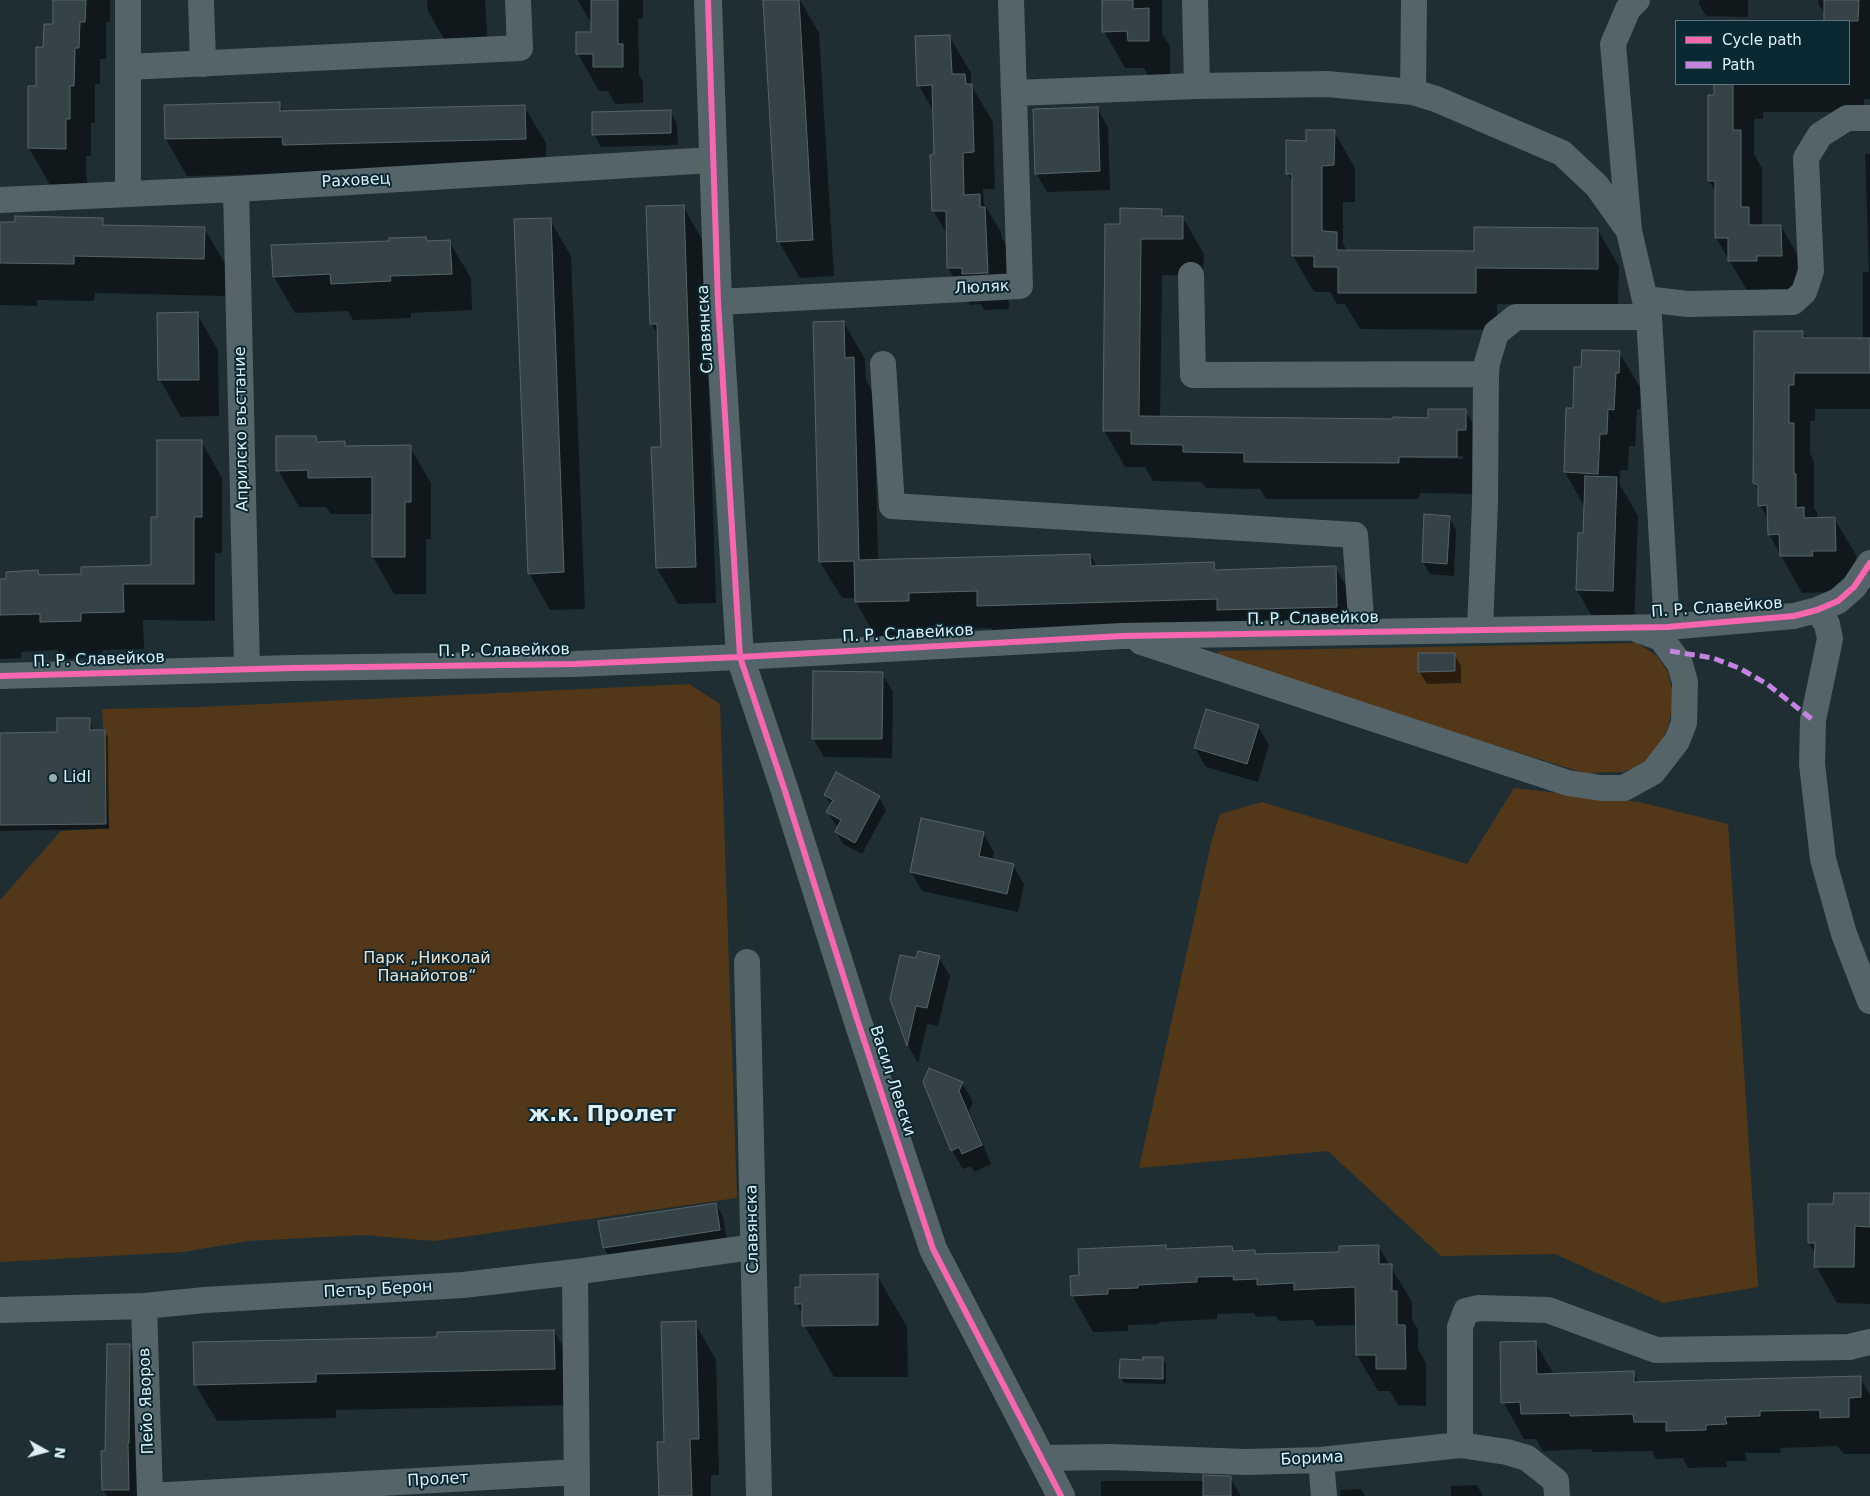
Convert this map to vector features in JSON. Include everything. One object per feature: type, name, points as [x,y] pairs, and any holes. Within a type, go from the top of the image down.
[{"type":"street","points":[[128,0],[128,194]]},
{"type":"street","points":[[201,0],[203,64]]},
{"type":"street","points":[[128,68],[520,48],[518,0]]},
{"type":"street","name":"Славянска","points":[[708,0],[718,302],[740,657]]},
{"type":"street","name":"Люляк","points":[[718,302],[1020,286],[1011,0]]},
{"type":"street","points":[[1195,0],[1197,86]]},
{"type":"street","points":[[1413,92],[1414,0]]},
{"type":"street","points":[[1637,0],[1628,9],[1613,44],[1629,231],[1647,308],[1667,627]]},
{"type":"street","points":[[1014,93],[1197,86],[1327,84],[1413,92],[1436,99],[1562,153],[1597,186],[1629,231]]},
{"type":"street","points":[[1480,630],[1485,503],[1486,374],[1487,363],[1496,333],[1516,318],[1688,304],[1793,302],[1804,292],[1811,271],[1806,158],[1820,135],[1847,118],[1870,118]]},
{"type":"street","name":"Раховец","points":[[0,200],[236,189],[712,160]]},
{"type":"street","name":"Априлско въстание","points":[[236,189],[247,669]]},
{"type":"street","points":[[1191,275],[1193,375],[1486,374]]},
{"type":"street","points":[[883,364],[892,506],[1355,535],[1362,631]]},
{"type":"street","name":"П. Р. Славейков","points":[[0,676],[247,669],[574,664],[1122,636],[1667,627],[1794,616],[1817,610],[1838,601],[1854,587],[1870,562]]},
{"type":"street","points":[[1817,610],[1827,624],[1830,639],[1813,720],[1812,764],[1823,859],[1844,934],[1870,1001]]},
{"type":"street","points":[[1122,636],[1568,783],[1601,788],[1624,788],[1653,772],[1678,741],[1684,723],[1685,682],[1680,664],[1661,638],[1630,628]]},
{"type":"street","name":"Васил Левски","points":[[740,657],[933,1249],[1061,1496]]},
{"type":"street","name":"Славянска","points":[[747,962],[759,1496]]},
{"type":"street","name":"Петър Берон","points":[[0,1310],[144,1306],[205,1300],[463,1285],[575,1272],[753,1247]]},
{"type":"street","points":[[575,1272],[577,1484]]},
{"type":"street","name":"Пейо Яворов","points":[[144,1306],[150,1496]]},
{"type":"street","points":[[1460,1445],[1460,1327],[1466,1311],[1479,1308],[1548,1310],[1656,1350],[1848,1347],[1870,1342]]},
{"type":"street","name":"Борима","points":[[1042,1458],[1110,1457],[1246,1462],[1321,1460],[1460,1445],[1507,1452],[1527,1458],[1556,1481],[1557,1496]]},
{"type":"street","points":[[1321,1460],[1324,1496]]},
{"type":"street","name":"Пролет","points":[[150,1496],[577,1484]]},
{"type":"green space","points":[[1637,643],[1657,656],[1668,672],[1674,700],[1668,727],[1657,751],[1641,765],[1623,772],[1584,773],[1220,660],[1217,651]]},
{"type":"green space","name":"Парк „Николай Панайотов“","points":[[689,684],[720,704],[737,1198],[434,1241],[364,1235],[248,1241],[183,1252],[0,1262],[0,900],[61,831],[109,828],[102,709],[199,707]]},
{"type":"green space","points":[[1514,788],[1639,802],[1728,824],[1758,1287],[1663,1303],[1555,1254],[1441,1256],[1328,1151],[1139,1168],[1212,839],[1220,814],[1262,802],[1467,864]]},
{"type":"building","points":[[53,0],[86,0],[85,22],[80,22],[79,48],[75,48],[74,86],[70,86],[70,119],[66,119],[66,149],[28,148],[28,86],[36,86],[36,47],[43,47],[44,24],[53,24]]},
{"type":"building","points":[[591,0],[618,0],[618,44],[623,44],[623,67],[593,67],[593,54],[576,54],[576,32],[591,32]]},
{"type":"building","points":[[763,0],[799,0],[813,240],[777,242]]},
{"type":"building","points":[[1102,0],[1133,0],[1133,9],[1149,8],[1149,41],[1128,41],[1127,31],[1102,32]]},
{"type":"building","points":[[1824,0],[1859,0],[1858,21],[1824,20]]},
{"type":"building","points":[[950,35],[952,74],[965,74],[966,84],[972,84],[974,152],[963,153],[964,195],[980,194],[980,207],[985,207],[988,273],[962,274],[962,268],[947,268],[946,211],[932,211],[930,155],[934,154],[932,85],[917,86],[915,36]]},
{"type":"building","points":[[1714,85],[1733,85],[1733,130],[1741,130],[1741,207],[1749,207],[1749,225],[1781,225],[1782,256],[1757,256],[1757,261],[1728,261],[1728,238],[1715,238],[1715,181],[1708,181],[1708,95],[1714,95]]},
{"type":"building","points":[[280,102],[280,111],[525,105],[526,139],[283,145],[282,137],[165,139],[164,105]]},
{"type":"building","points":[[1098,107],[1100,171],[1035,174],[1033,109]]},
{"type":"building","points":[[671,110],[671,133],[592,135],[592,112]]},
{"type":"building","points":[[1306,130],[1335,130],[1334,165],[1322,166],[1322,231],[1337,232],[1337,250],[1474,251],[1474,227],[1598,228],[1598,269],[1476,268],[1476,293],[1338,293],[1338,267],[1314,267],[1314,256],[1292,256],[1292,174],[1286,174],[1286,140],[1306,141]]},
{"type":"building","points":[[684,205],[696,567],[656,568],[651,447],[661,447],[657,324],[650,324],[646,206]]},
{"type":"building","points":[[1120,208],[1162,209],[1162,216],[1183,216],[1183,239],[1141,239],[1139,416],[1392,419],[1393,417],[1428,418],[1428,409],[1466,409],[1466,430],[1457,430],[1457,457],[1399,457],[1399,463],[1244,462],[1244,453],[1183,452],[1183,445],[1131,444],[1131,431],[1103,431],[1105,224],[1120,224]]},
{"type":"building","points":[[15,216],[103,218],[103,225],[205,227],[204,259],[74,256],[74,264],[0,263],[0,222],[15,222]]},
{"type":"building","points":[[551,218],[564,572],[528,574],[514,219]]},
{"type":"building","points":[[426,237],[427,241],[450,240],[452,274],[390,276],[391,281],[331,284],[330,274],[273,277],[271,245],[389,241],[389,238]]},
{"type":"building","points":[[198,312],[199,380],[158,380],[157,313]]},
{"type":"building","points":[[844,321],[845,358],[854,357],[859,560],[1090,554],[1091,566],[1214,562],[1215,570],[1336,566],[1337,607],[1217,610],[1217,599],[977,606],[977,591],[909,593],[909,601],[855,602],[854,561],[819,562],[813,322]]},
{"type":"building","points":[[1754,331],[1803,331],[1803,338],[1870,338],[1870,373],[1794,373],[1794,385],[1789,385],[1789,423],[1794,423],[1796,508],[1804,507],[1804,518],[1835,517],[1836,551],[1812,551],[1813,556],[1780,556],[1779,534],[1768,535],[1767,505],[1758,506],[1758,485],[1753,483]]},
{"type":"building","points":[[1582,350],[1620,351],[1619,373],[1616,373],[1614,410],[1608,409],[1607,434],[1600,434],[1598,474],[1564,472],[1566,408],[1573,408],[1574,367],[1581,367]]},
{"type":"building","points":[[276,436],[316,436],[317,442],[345,441],[345,446],[411,445],[411,502],[405,502],[405,557],[372,557],[372,477],[308,478],[308,470],[276,471]]},
{"type":"building","points":[[157,440],[202,440],[202,517],[194,517],[194,584],[123,584],[124,612],[81,613],[81,621],[40,622],[40,614],[0,615],[0,579],[6,579],[6,572],[38,570],[39,575],[81,574],[81,567],[151,565],[151,517],[157,517]]},
{"type":"building","points":[[1585,476],[1617,477],[1613,591],[1576,590],[1578,533],[1583,533]]},
{"type":"building","points":[[1424,514],[1450,516],[1447,564],[1422,562]]},
{"type":"building","points":[[1418,653],[1455,653],[1455,671],[1418,672]]},
{"type":"building","points":[[813,671],[883,672],[882,739],[812,739]]},
{"type":"building","points":[[1206,709],[1259,725],[1247,764],[1194,748]]},
{"type":"building","name":"Lidl","points":[[57,718],[90,718],[90,730],[105,730],[106,824],[0,825],[0,733],[57,732]]},
{"type":"building","points":[[836,772],[880,796],[855,843],[835,832],[841,820],[826,812],[833,800],[824,795]]},
{"type":"building","points":[[921,818],[984,832],[979,856],[1014,864],[1007,894],[910,872]]},
{"type":"building","points":[[918,951],[940,956],[927,1008],[916,1006],[907,1046],[890,999],[900,955],[916,958]]},
{"type":"building","points":[[929,1068],[963,1082],[959,1091],[982,1145],[962,1154],[959,1147],[951,1151],[923,1082]]},
{"type":"building","points":[[1834,1193],[1870,1193],[1870,1227],[1855,1226],[1854,1267],[1814,1267],[1815,1243],[1808,1243],[1808,1204],[1833,1204]]},
{"type":"building","points":[[716,1203],[720,1230],[603,1248],[598,1221]]},
{"type":"building","points":[[1166,1245],[1166,1249],[1232,1246],[1233,1251],[1255,1250],[1255,1254],[1339,1252],[1339,1246],[1379,1245],[1379,1264],[1392,1264],[1392,1291],[1397,1291],[1397,1325],[1405,1325],[1406,1369],[1376,1369],[1376,1355],[1356,1355],[1355,1287],[1294,1290],[1294,1283],[1257,1285],[1257,1279],[1233,1280],[1234,1276],[1197,1277],[1197,1282],[1138,1285],[1138,1288],[1108,1289],[1108,1294],[1071,1296],[1070,1276],[1079,1275],[1078,1249]]},
{"type":"building","points":[[878,1274],[878,1325],[802,1326],[802,1304],[795,1304],[795,1287],[800,1287],[800,1275]]},
{"type":"building","points":[[696,1321],[699,1439],[690,1439],[692,1496],[659,1496],[657,1442],[664,1442],[661,1322]]},
{"type":"building","points":[[554,1330],[555,1369],[316,1374],[316,1382],[194,1385],[193,1342],[437,1337],[437,1332]]},
{"type":"building","points":[[1536,1341],[1537,1374],[1634,1371],[1634,1382],[1861,1376],[1861,1397],[1849,1398],[1849,1417],[1820,1418],[1820,1410],[1760,1411],[1760,1416],[1725,1417],[1727,1424],[1706,1425],[1706,1430],[1666,1431],[1666,1422],[1634,1422],[1633,1414],[1570,1416],[1570,1413],[1521,1414],[1520,1402],[1501,1403],[1500,1342]]},
{"type":"building","points":[[107,1344],[130,1344],[129,1490],[102,1490],[101,1451],[105,1451]]},
{"type":"building","points":[[1143,1357],[1163,1357],[1163,1379],[1119,1378],[1120,1359],[1143,1360]]},
{"type":"building","points":[[1203,1475],[1231,1476],[1231,1496],[1203,1496]]},
{"type":"marked path","points":[[1670,651],[1713,658],[1739,668],[1767,684],[1813,720]]},
{"type":"cycle path","points":[[708,0],[718,302],[740,657],[933,1249],[1061,1496]]},
{"type":"cycle path","points":[[0,676],[293,668],[574,664],[1122,636],[1667,627],[1794,616],[1817,610],[1838,601],[1854,587],[1870,563]]},
{"type":"place","name":"Lidl","points":[[53,778]]},
{"type":"district","name":"ж.к. Пролет","points":[[602,1116]]}]
